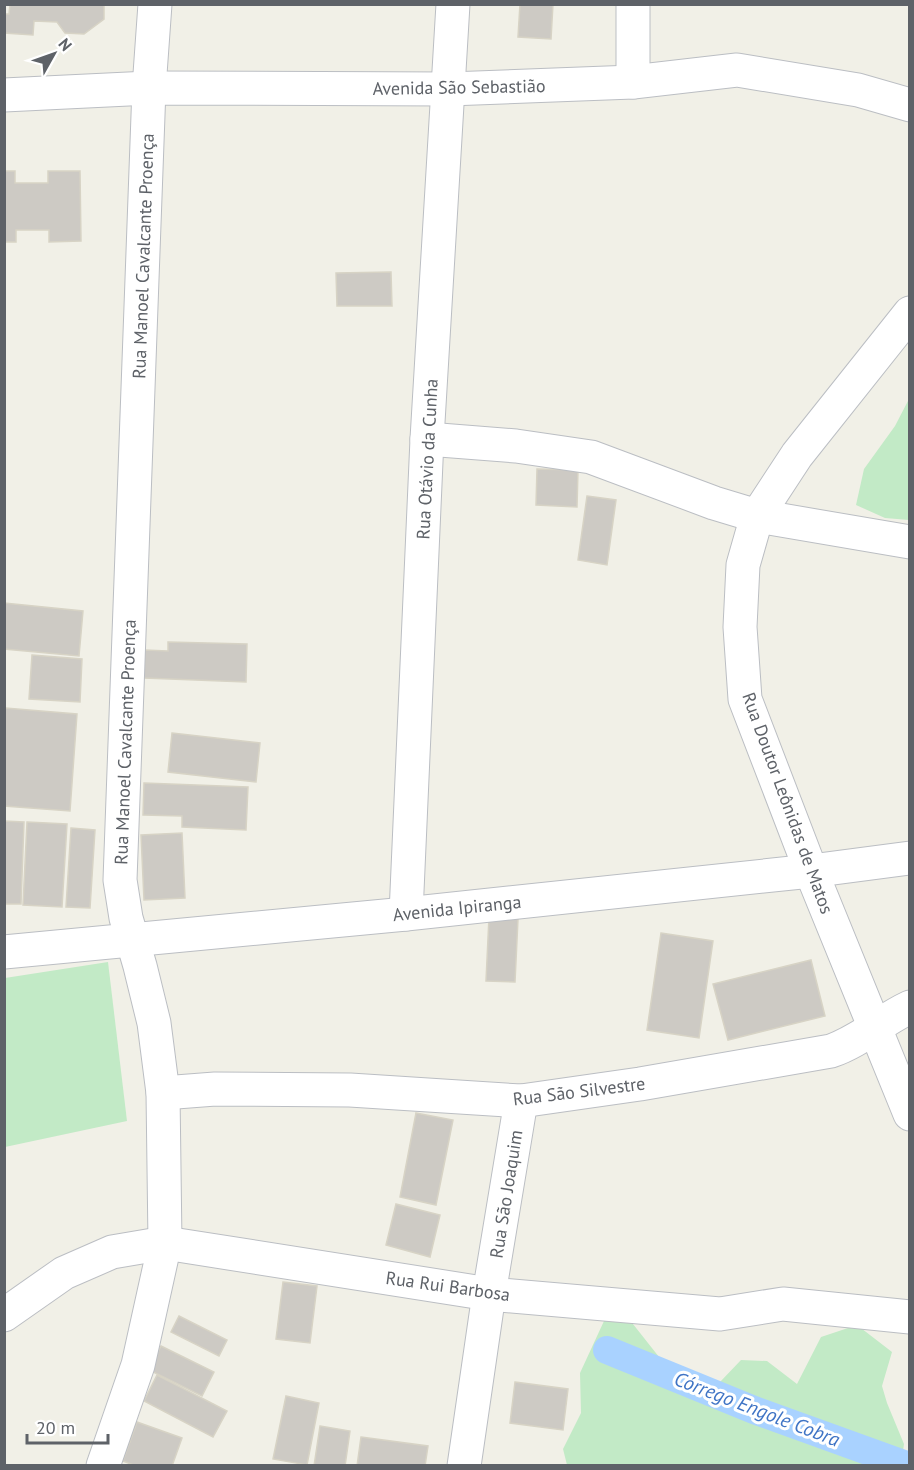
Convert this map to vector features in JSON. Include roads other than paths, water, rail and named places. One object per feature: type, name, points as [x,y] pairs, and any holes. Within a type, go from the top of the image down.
[{"type":"street","name":"Rua Manoel Cavalcante Proença","points":[[103,1466],[138,1365],[165,1243],[163,1093],[154,1023],[132,941],[120,880],[149,88],[155,4]]},
{"type":"street","name":"Rua Otávio da Cunha","points":[[406,914],[427,439],[453,4]]},
{"type":"street","points":[[633,4],[633,82]]},
{"type":"street","name":"Avenida São Sebastião","points":[[4,94],[149,88],[449,89],[633,82],[737,70],[858,90],[909,105]]},
{"type":"street","name":"Rua Doutor Leônidas de Matos","points":[[909,313],[797,455],[757,516],[743,565],[740,627],[745,699],[811,871],[909,1114]]},
{"type":"street","points":[[427,439],[516,446],[591,457],[714,503],[757,516],[909,542]]},
{"type":"street","name":"Avenida Ipiranga","points":[[4,952],[406,914],[811,871],[909,858]]},
{"type":"street","name":"Rua São Silvestre","points":[[163,1093],[215,1089],[339,1090],[521,1101],[640,1084],[831,1051],[845,1046],[890,1016],[909,1007]]},
{"type":"street","name":"Rua São Joaquim","points":[[464,1466],[489,1294],[521,1101]]},
{"type":"street","name":"Rua Rui Barbosa","points":[[4,1315],[64,1273],[112,1252],[165,1243],[489,1294],[720,1314],[783,1304],[909,1317]]},
{"type":"waterway","name":"Córrego Engole Cobra","points":[[607,1350],[754,1410],[909,1466]]}]
